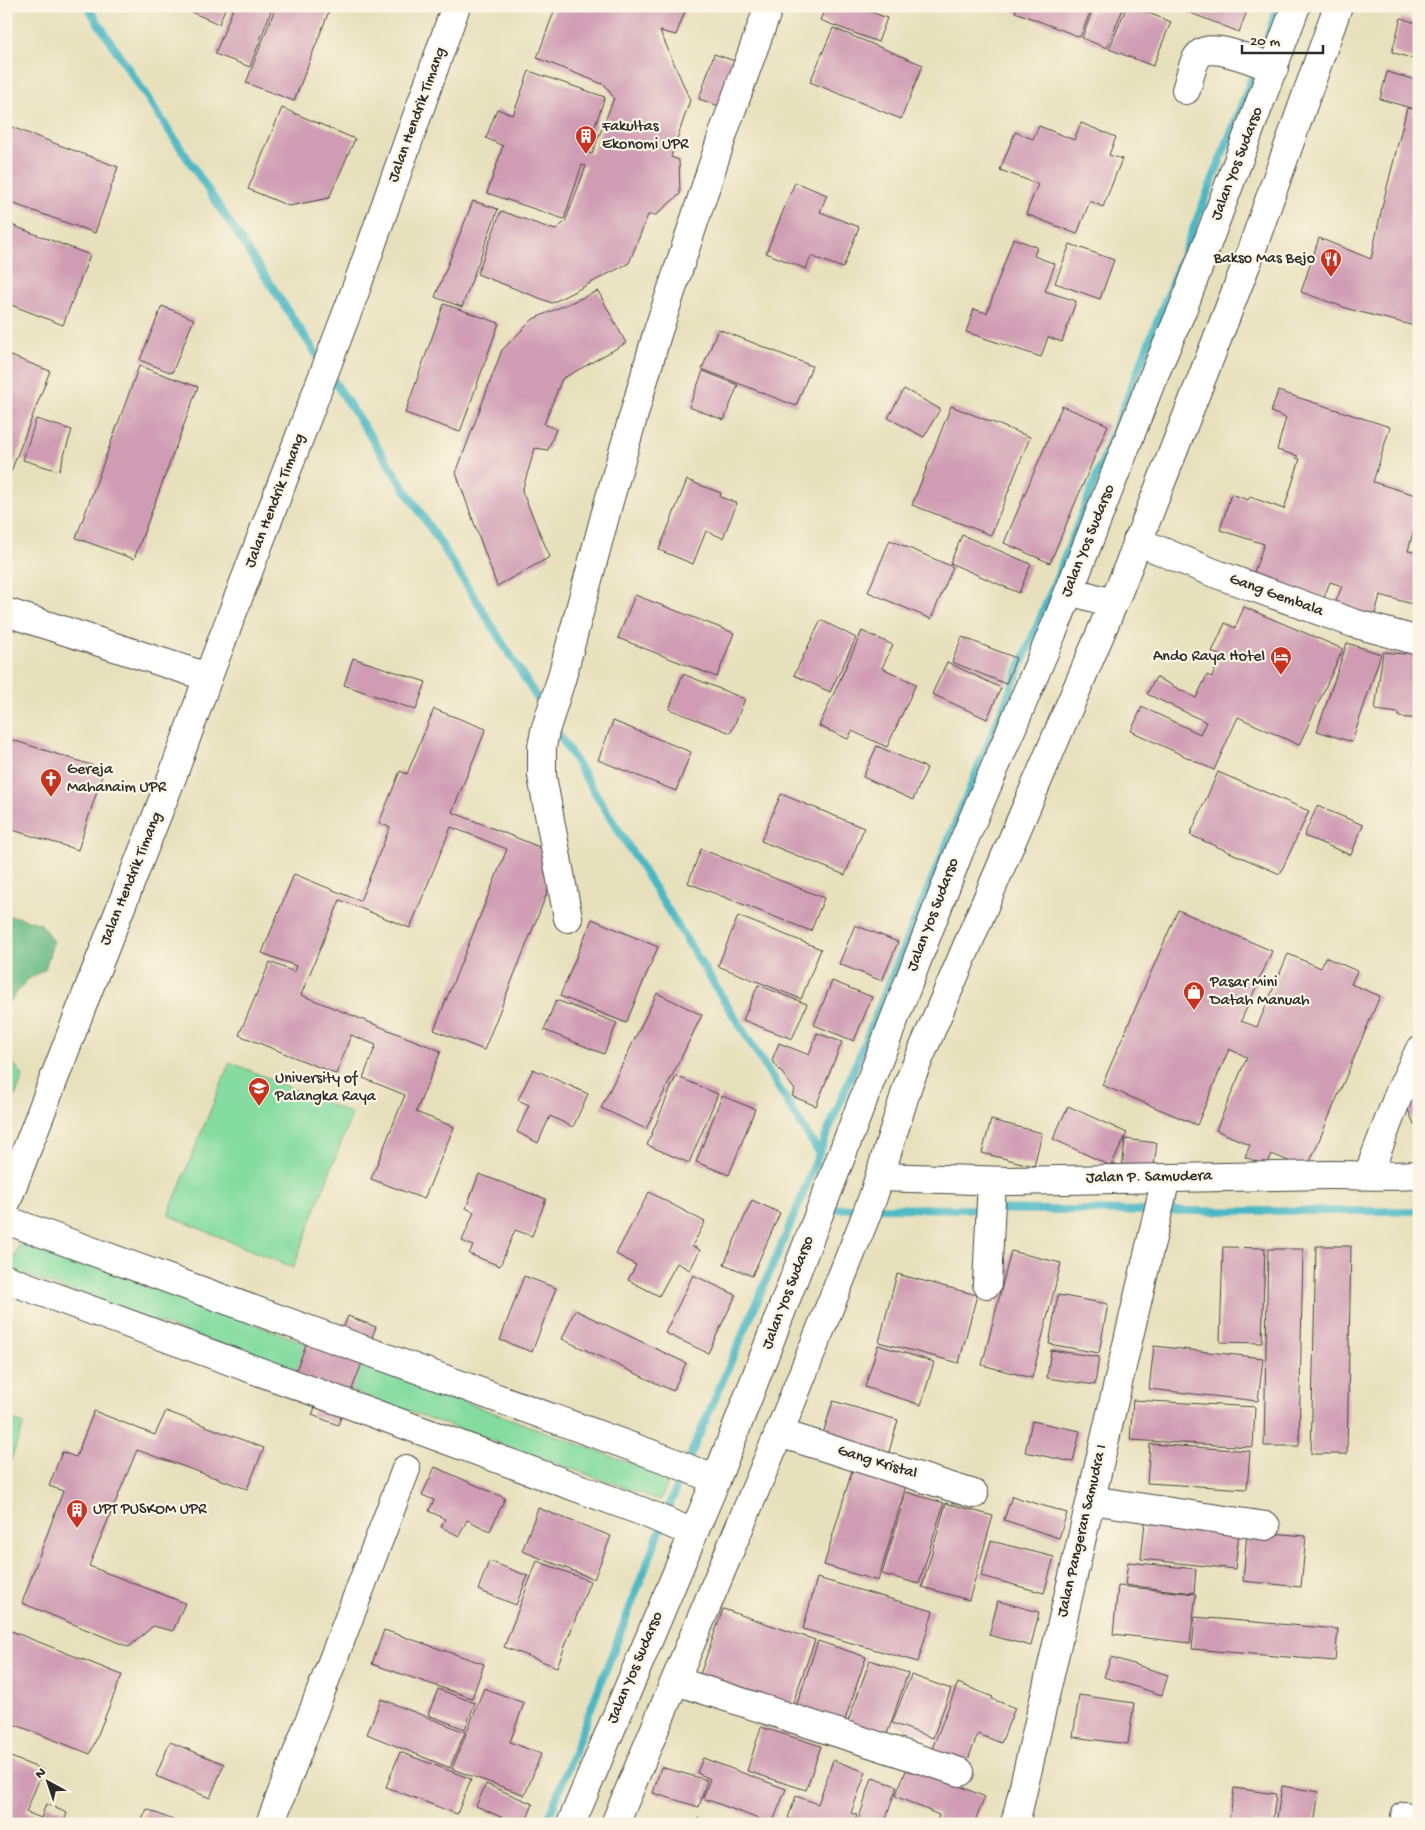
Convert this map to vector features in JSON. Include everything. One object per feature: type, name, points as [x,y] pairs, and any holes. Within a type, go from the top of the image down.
[{"type":"street","name":"Jalan Hendrik Timang","points":[[6,1204],[174,772],[208,677],[353,297],[456,6]]},
{"type":"street","points":[[568,918],[542,776],[542,748],[545,731],[561,680],[606,510],[657,334],[725,128],[769,6]]},
{"type":"street","name":"Jalan Yos Sudarso","points":[[571,1824],[716,1480],[959,852],[1070,591],[1151,382],[1183,308],[1296,6]]},
{"type":"street","points":[[615,1824],[779,1433],[862,1226],[910,1082],[1137,541],[1248,260],[1338,6]]},
{"type":"street","points":[[1186,90],[1195,61],[1201,53],[1208,51],[1233,54],[1274,68]]},
{"type":"street","points":[[1227,192],[1267,202]]},
{"type":"street","name":"Gang Gembala","points":[[1137,541],[1214,573],[1353,623],[1419,641]]},
{"type":"street","points":[[1070,591],[1112,603]]},
{"type":"street","points":[[6,612],[208,677]]},
{"type":"street","points":[[1368,1175],[1398,1096],[1419,1052]]},
{"type":"street","name":"Jalan P. Samudera","points":[[876,1187],[992,1181],[1368,1175],[1390,1177],[1419,1175]]},
{"type":"street","name":"Jalan Pangeran Samudra I","points":[[1015,1824],[1166,1178]]},
{"type":"street","points":[[988,1284],[992,1181]]},
{"type":"street","points":[[6,1220],[668,1460],[716,1480]]},
{"type":"street","points":[[6,1278],[641,1512],[693,1533]]},
{"type":"street","name":"Gang Kristal","points":[[779,1433],[974,1494]]},
{"type":"street","points":[[270,1824],[406,1469]]},
{"type":"street","points":[[1091,1500],[1266,1526]]},
{"type":"street","points":[[676,1681],[960,1772]]},
{"type":"green space","points":[[6,916],[18,917],[41,924],[53,942],[45,969],[27,980],[6,1006]]},
{"type":"green space","points":[[6,1056],[23,1076],[6,1120]]},
{"type":"green space","points":[[230,1062],[352,1114],[293,1268],[168,1215]]},
{"type":"green space","points":[[22,1238],[670,1478],[660,1500],[10,1270]]},
{"type":"green space","points":[[6,1418],[24,1424],[6,1473]]},
{"type":"building","points":[[177,6],[226,6],[219,24]]},
{"type":"building","points":[[234,6],[273,6],[250,67],[215,54]]},
{"type":"building","points":[[276,6],[331,6],[294,101],[246,83]]},
{"type":"building","name":"Fakultas Ekonomi UPR","points":[[556,6],[687,6],[676,35],[660,31],[690,100],[671,157],[679,160],[680,194],[656,215],[648,215],[629,263],[552,303],[477,274],[501,211],[555,230],[565,222],[586,166],[582,165],[564,219],[487,193],[503,146],[486,138],[497,109],[513,115],[529,71],[605,97],[586,152],[592,154],[614,98],[605,85],[537,58]]},
{"type":"building","points":[[826,6],[856,6],[887,18],[878,42],[820,20]]},
{"type":"building","points":[[1017,6],[1075,6],[1090,12],[1080,37],[1015,12]]},
{"type":"building","points":[[1094,6],[1124,6],[1107,48],[1082,38]]},
{"type":"building","points":[[1127,6],[1171,22],[1153,66],[1109,49]]},
{"type":"building","points":[[1184,6],[1249,6],[1239,32],[1183,10]]},
{"type":"building","points":[[1401,18],[1419,24],[1419,61],[1392,52]]},
{"type":"building","points":[[833,28],[923,65],[901,119],[810,82]]},
{"type":"building","points":[[714,54],[741,63],[725,108],[699,99]]},
{"type":"building","points":[[1387,72],[1419,81],[1419,327],[1352,310],[1301,292],[1319,238],[1371,259],[1407,108],[1414,109],[1380,99]]},
{"type":"building","points":[[282,108],[355,139],[329,198],[289,206],[248,189]]},
{"type":"building","points":[[1081,123],[1116,137],[1109,155],[1122,159],[1103,207],[1090,201],[1077,234],[1026,214],[1038,184],[1000,170],[1015,132],[1033,139],[1039,126],[1074,140]]},
{"type":"building","points":[[6,125],[118,167],[95,233],[6,201]]},
{"type":"building","points":[[795,182],[827,195],[820,212],[859,227],[843,268],[811,256],[806,269],[766,253]]},
{"type":"building","points":[[473,201],[498,209],[462,307],[435,297]]},
{"type":"building","points":[[6,223],[90,255],[63,325],[6,303]]},
{"type":"building","points":[[1013,238],[1037,247],[1034,256],[1055,264],[1045,291],[1076,301],[1062,342],[1048,337],[1041,357],[966,332],[974,309],[987,313]]},
{"type":"building","points":[[1070,244],[1114,260],[1100,299],[1055,283]]},
{"type":"building","points":[[598,291],[626,343],[562,379],[544,424],[556,429],[548,450],[535,448],[522,491],[550,557],[497,586],[456,473],[502,350],[533,319]]},
{"type":"building","points":[[444,304],[499,323],[460,432],[405,413]]},
{"type":"building","points":[[162,306],[194,319],[172,373],[140,360]]},
{"type":"building","points":[[718,329],[812,366],[796,406],[702,369]]},
{"type":"building","points":[[6,354],[50,371],[6,484]]},
{"type":"building","points":[[139,366],[198,387],[134,559],[76,538]]},
{"type":"building","points":[[703,371],[738,385],[724,420],[689,407]]},
{"type":"building","points":[[904,389],[940,409],[924,437],[888,418]]},
{"type":"building","points":[[1278,391],[1390,427],[1373,482],[1419,496],[1419,511],[1408,551],[1419,553],[1419,606],[1380,595],[1373,621],[1334,606],[1342,586],[1330,582],[1320,608],[1250,583],[1264,544],[1220,530],[1231,494],[1248,500],[1250,497],[1284,509],[1300,459],[1296,458],[1298,456],[1277,450],[1286,418],[1271,412]]},
{"type":"building","points":[[951,406],[1030,437],[991,535],[912,505]]},
{"type":"building","points":[[1062,406],[1108,425],[1050,563],[1004,543]]},
{"type":"building","points":[[36,419],[72,430],[59,471],[23,460]]},
{"type":"building","points":[[687,480],[721,493],[720,497],[737,503],[723,538],[706,531],[693,564],[659,550]]},
{"type":"building","points":[[962,535],[1031,564],[1019,593],[950,563]]},
{"type":"building","points":[[890,540],[953,567],[931,619],[868,592]]},
{"type":"building","points":[[635,595],[734,633],[717,677],[618,638]]},
{"type":"building","points":[[1244,607],[1343,649],[1299,745],[1238,717],[1214,770],[1131,731],[1142,707],[1200,734],[1206,722],[1147,694],[1156,677],[1196,698],[1207,675],[1212,677],[1221,656],[1212,652],[1225,623],[1235,628]]},
{"type":"building","points":[[821,620],[856,638],[830,692],[794,675]]},
{"type":"building","points":[[862,631],[893,645],[882,668],[916,684],[887,747],[852,731],[848,739],[819,726]]},
{"type":"building","points":[[962,637],[1016,658],[1006,684],[952,662]]},
{"type":"building","points":[[1347,643],[1381,654],[1352,742],[1317,731]]},
{"type":"building","points":[[1405,649],[1419,651],[1419,719],[1399,717],[1399,713],[1375,710],[1383,652],[1405,654]]},
{"type":"building","points":[[353,658],[426,682],[416,710],[344,685]]},
{"type":"building","points":[[947,662],[1001,688],[987,719],[932,694]]},
{"type":"building","points":[[683,674],[745,699],[731,733],[669,709]]},
{"type":"building","points":[[434,709],[486,729],[452,812],[562,856],[484,1050],[434,1030],[507,849],[451,827],[410,928],[340,900],[301,995],[441,1051],[416,1112],[454,1127],[424,1199],[371,1179],[405,1095],[363,1078],[376,1045],[351,1035],[336,1074],[239,1035],[270,962],[294,972],[296,966],[262,953],[294,874],[360,901],[390,827],[379,823],[400,771],[407,774]]},
{"type":"building","points":[[613,721],[691,752],[676,791],[598,760]]},
{"type":"building","name":"Gereja Mahanaim UPR","points":[[6,738],[104,769],[78,850],[6,828]]},
{"type":"building","points":[[877,746],[927,768],[913,800],[863,777]]},
{"type":"building","points":[[1218,772],[1309,811],[1280,874],[1190,835]]},
{"type":"building","points":[[781,794],[864,828],[845,875],[761,841]]},
{"type":"building","points":[[1317,806],[1363,825],[1351,855],[1304,836]]},
{"type":"building","points":[[701,849],[824,898],[811,931],[688,883]]},
{"type":"building","points":[[1178,910],[1272,951],[1241,1021],[1257,1027],[1288,954],[1321,968],[1325,957],[1357,971],[1351,984],[1380,996],[1307,1169],[1272,1154],[1267,1166],[1245,1157],[1250,1145],[1216,1130],[1247,1057],[1229,1049],[1197,1125],[1102,1085]]},
{"type":"building","points":[[738,916],[821,949],[801,999],[718,966]]},
{"type":"building","points":[[592,919],[658,947],[626,1023],[560,996]]},
{"type":"building","points":[[855,925],[898,942],[882,981],[839,964]]},
{"type":"building","points":[[832,981],[872,997],[854,1041],[814,1025]]},
{"type":"building","points":[[758,985],[807,1004],[792,1039],[743,1020]]},
{"type":"building","points":[[657,993],[702,1015],[646,1129],[601,1108]]},
{"type":"building","points":[[556,1000],[617,1023],[604,1054],[544,1030]]},
{"type":"building","points":[[817,1033],[842,1042],[816,1106],[792,1096],[795,1090],[772,1060],[779,1043],[809,1055]]},
{"type":"building","points":[[533,1069],[588,1094],[573,1127],[550,1116],[538,1143],[517,1132],[529,1105],[518,1100]]},
{"type":"building","points":[[676,1076],[718,1094],[689,1163],[647,1145]]},
{"type":"building","points":[[1419,1090],[1419,1122],[1414,1124],[1403,1097]]},
{"type":"building","points":[[722,1096],[755,1109],[729,1175],[696,1162]]},
{"type":"building","points":[[1068,1106],[1127,1133],[1111,1166],[1053,1139]]},
{"type":"building","points":[[991,1120],[1042,1133],[1034,1166],[982,1153]]},
{"type":"building","points":[[1125,1139],[1157,1143],[1153,1173],[1122,1170]]},
{"type":"building","points":[[479,1174],[546,1199],[532,1236],[515,1230],[500,1266],[469,1254],[473,1246],[462,1241],[474,1212],[466,1208]]},
{"type":"building","points":[[649,1192],[705,1222],[692,1246],[700,1250],[690,1270],[677,1263],[659,1296],[628,1280],[636,1265],[616,1254]]},
{"type":"building","points":[[752,1200],[780,1213],[752,1276],[724,1264]]},
{"type":"building","points":[[1316,1246],[1351,1246],[1347,1454],[1311,1454]]},
{"type":"building","points":[[1223,1247],[1265,1248],[1262,1343],[1220,1342]]},
{"type":"building","points":[[1268,1249],[1303,1249],[1299,1446],[1264,1446]]},
{"type":"building","points":[[1011,1251],[1061,1263],[1032,1378],[982,1365]]},
{"type":"building","points":[[897,1274],[977,1295],[959,1363],[879,1342]]},
{"type":"building","points":[[693,1275],[736,1295],[708,1353],[665,1333]]},
{"type":"building","points":[[524,1276],[556,1288],[532,1352],[500,1340]]},
{"type":"building","points":[[1058,1295],[1108,1304],[1099,1353],[1049,1344]]},
{"type":"building","points":[[575,1310],[686,1363],[673,1391],[562,1339]]},
{"type":"building","points":[[348,1316],[376,1327],[338,1425],[312,1415],[324,1384],[295,1373],[307,1342],[334,1352]]},
{"type":"building","points":[[878,1345],[934,1362],[921,1405],[865,1387]]},
{"type":"building","points":[[1154,1346],[1263,1358],[1258,1401],[1149,1389]]},
{"type":"building","points":[[1051,1350],[1099,1357],[1095,1385],[1047,1378]]},
{"type":"building","points":[[1133,1400],[1255,1407],[1253,1447],[1130,1440]]},
{"type":"building","points":[[833,1401],[898,1420],[887,1459],[821,1440]]},
{"type":"building","name":"UPT PUSKOM UPR","points":[[94,1411],[155,1435],[166,1411],[264,1448],[247,1489],[137,1450],[89,1566],[185,1603],[173,1631],[153,1626],[129,1647],[22,1603],[63,1491],[49,1486],[62,1452],[76,1457]]},
{"type":"building","points":[[1032,1421],[1080,1431],[1073,1462],[1025,1452]]},
{"type":"building","points":[[1150,1444],[1250,1451],[1247,1489],[1147,1483]]},
{"type":"building","points":[[435,1467],[505,1498],[490,1531],[467,1520],[459,1536],[441,1527],[445,1519],[429,1511],[434,1500],[422,1495]]},
{"type":"building","points":[[853,1467],[907,1482],[878,1581],[824,1565]]},
{"type":"building","points":[[906,1492],[944,1503],[919,1584],[882,1574]]},
{"type":"building","points":[[1012,1496],[1067,1513],[1059,1538],[1004,1520]]},
{"type":"building","points":[[946,1503],[993,1516],[969,1600],[922,1587]]},
{"type":"building","points":[[538,1508],[611,1536],[594,1579],[522,1551]]},
{"type":"building","points":[[1145,1522],[1239,1532],[1235,1569],[1141,1559]]},
{"type":"building","points":[[1247,1531],[1306,1536],[1301,1587],[1243,1581]]},
{"type":"building","points":[[991,1541],[1054,1557],[1044,1593],[981,1576]]},
{"type":"building","points":[[489,1561],[528,1576],[516,1605],[478,1590]]},
{"type":"building","points":[[537,1561],[590,1581],[557,1667],[504,1647]]},
{"type":"building","points":[[1128,1562],[1196,1569],[1194,1593],[1125,1585]]},
{"type":"building","points":[[817,1578],[933,1611],[918,1662],[803,1629]]},
{"type":"building","points":[[1118,1586],[1196,1594],[1190,1643],[1113,1634]]},
{"type":"building","points":[[998,1601],[1039,1612],[1031,1646],[989,1635]]},
{"type":"building","points":[[723,1609],[815,1640],[789,1714],[697,1683]]},
{"type":"building","points":[[1195,1617],[1338,1629],[1335,1661],[1192,1649]]},
{"type":"building","points":[[384,1630],[484,1664],[472,1698],[372,1664]]},
{"type":"building","points":[[11,1631],[122,1675],[90,1754],[6,1721],[6,1642]]},
{"type":"building","points":[[818,1641],[866,1657],[841,1732],[793,1716]]},
{"type":"building","points":[[1111,1657],[1168,1675],[1162,1695],[1104,1677]]},
{"type":"building","points":[[870,1660],[908,1673],[884,1743],[845,1730]]},
{"type":"building","points":[[911,1675],[951,1689],[933,1738],[892,1723]]},
{"type":"building","points":[[958,1683],[1015,1708],[1001,1743],[978,1734],[963,1772],[928,1759]]},
{"type":"building","points":[[484,1688],[524,1703],[510,1742],[541,1754],[525,1795],[452,1769]]},
{"type":"building","points":[[438,1689],[475,1703],[465,1729],[428,1715]]},
{"type":"building","points":[[1079,1695],[1134,1703],[1128,1744],[1073,1737]]},
{"type":"building","points":[[381,1699],[465,1732],[450,1768],[367,1734]]},
{"type":"building","points":[[761,1727],[821,1746],[806,1790],[747,1771]]},
{"type":"building","points":[[170,1742],[224,1764],[210,1798],[156,1776]]},
{"type":"building","points":[[400,1752],[471,1779],[457,1814],[386,1787]]},
{"type":"building","points":[[6,1755],[43,1770],[26,1812],[41,1818],[46,1804],[67,1813],[63,1824],[6,1824]]},
{"type":"building","points":[[703,1758],[786,1789],[772,1824],[703,1798],[710,1779],[697,1773]]},
{"type":"building","points":[[833,1760],[866,1772],[851,1813],[857,1815],[854,1824],[804,1824],[788,1818],[796,1796],[818,1804]]},
{"type":"building","points":[[909,1764],[985,1797],[974,1824],[936,1824],[939,1815],[895,1796]]},
{"type":"building","points":[[661,1767],[707,1780],[699,1807],[653,1793]]},
{"type":"building","points":[[872,1778],[897,1786],[884,1824],[857,1824]]},
{"type":"building","points":[[486,1784],[533,1804],[525,1824],[517,1824],[476,1806]]},
{"type":"building","points":[[1282,1786],[1319,1792],[1314,1824],[1276,1824]]},
{"type":"building","points":[[1234,1788],[1276,1794],[1272,1824],[1229,1824]]},
{"type":"building","points":[[147,1809],[182,1824],[140,1824]]},
{"type":"building","points":[[698,1818],[711,1824],[695,1824]]},
{"type":"waterway","points":[[87,6],[321,361]]},
{"type":"waterway","points":[[546,1824],[678,1484],[797,1209],[1058,575],[1258,63],[1278,6]]},
{"type":"waterway","points":[[330,375],[441,544],[545,711]]},
{"type":"waterway","points":[[553,725],[819,1153]]},
{"type":"waterway","points":[[827,1209],[863,1208]]},
{"type":"waterway","points":[[874,1208],[1153,1211]]},
{"type":"waterway","points":[[1164,1211],[1419,1211]]},
{"type":"place","name":"Fakultas Ekonomi UPR","points":[[586,155]]},
{"type":"place","name":"Bakso Mas Bejo","points":[[1331,278]]},
{"type":"place","name":"Ando Raya Hotel","points":[[1281,676]]},
{"type":"place","name":"Gereja Mahanaim UPR","points":[[51,798]]},
{"type":"place","name":"Pasar Mini Datah Manuah","points":[[1194,1011]]},
{"type":"place","name":"University of Palangka Raya","points":[[259,1107]]},
{"type":"place","name":"UPT PUSKOM UPR","points":[[77,1529]]}]
